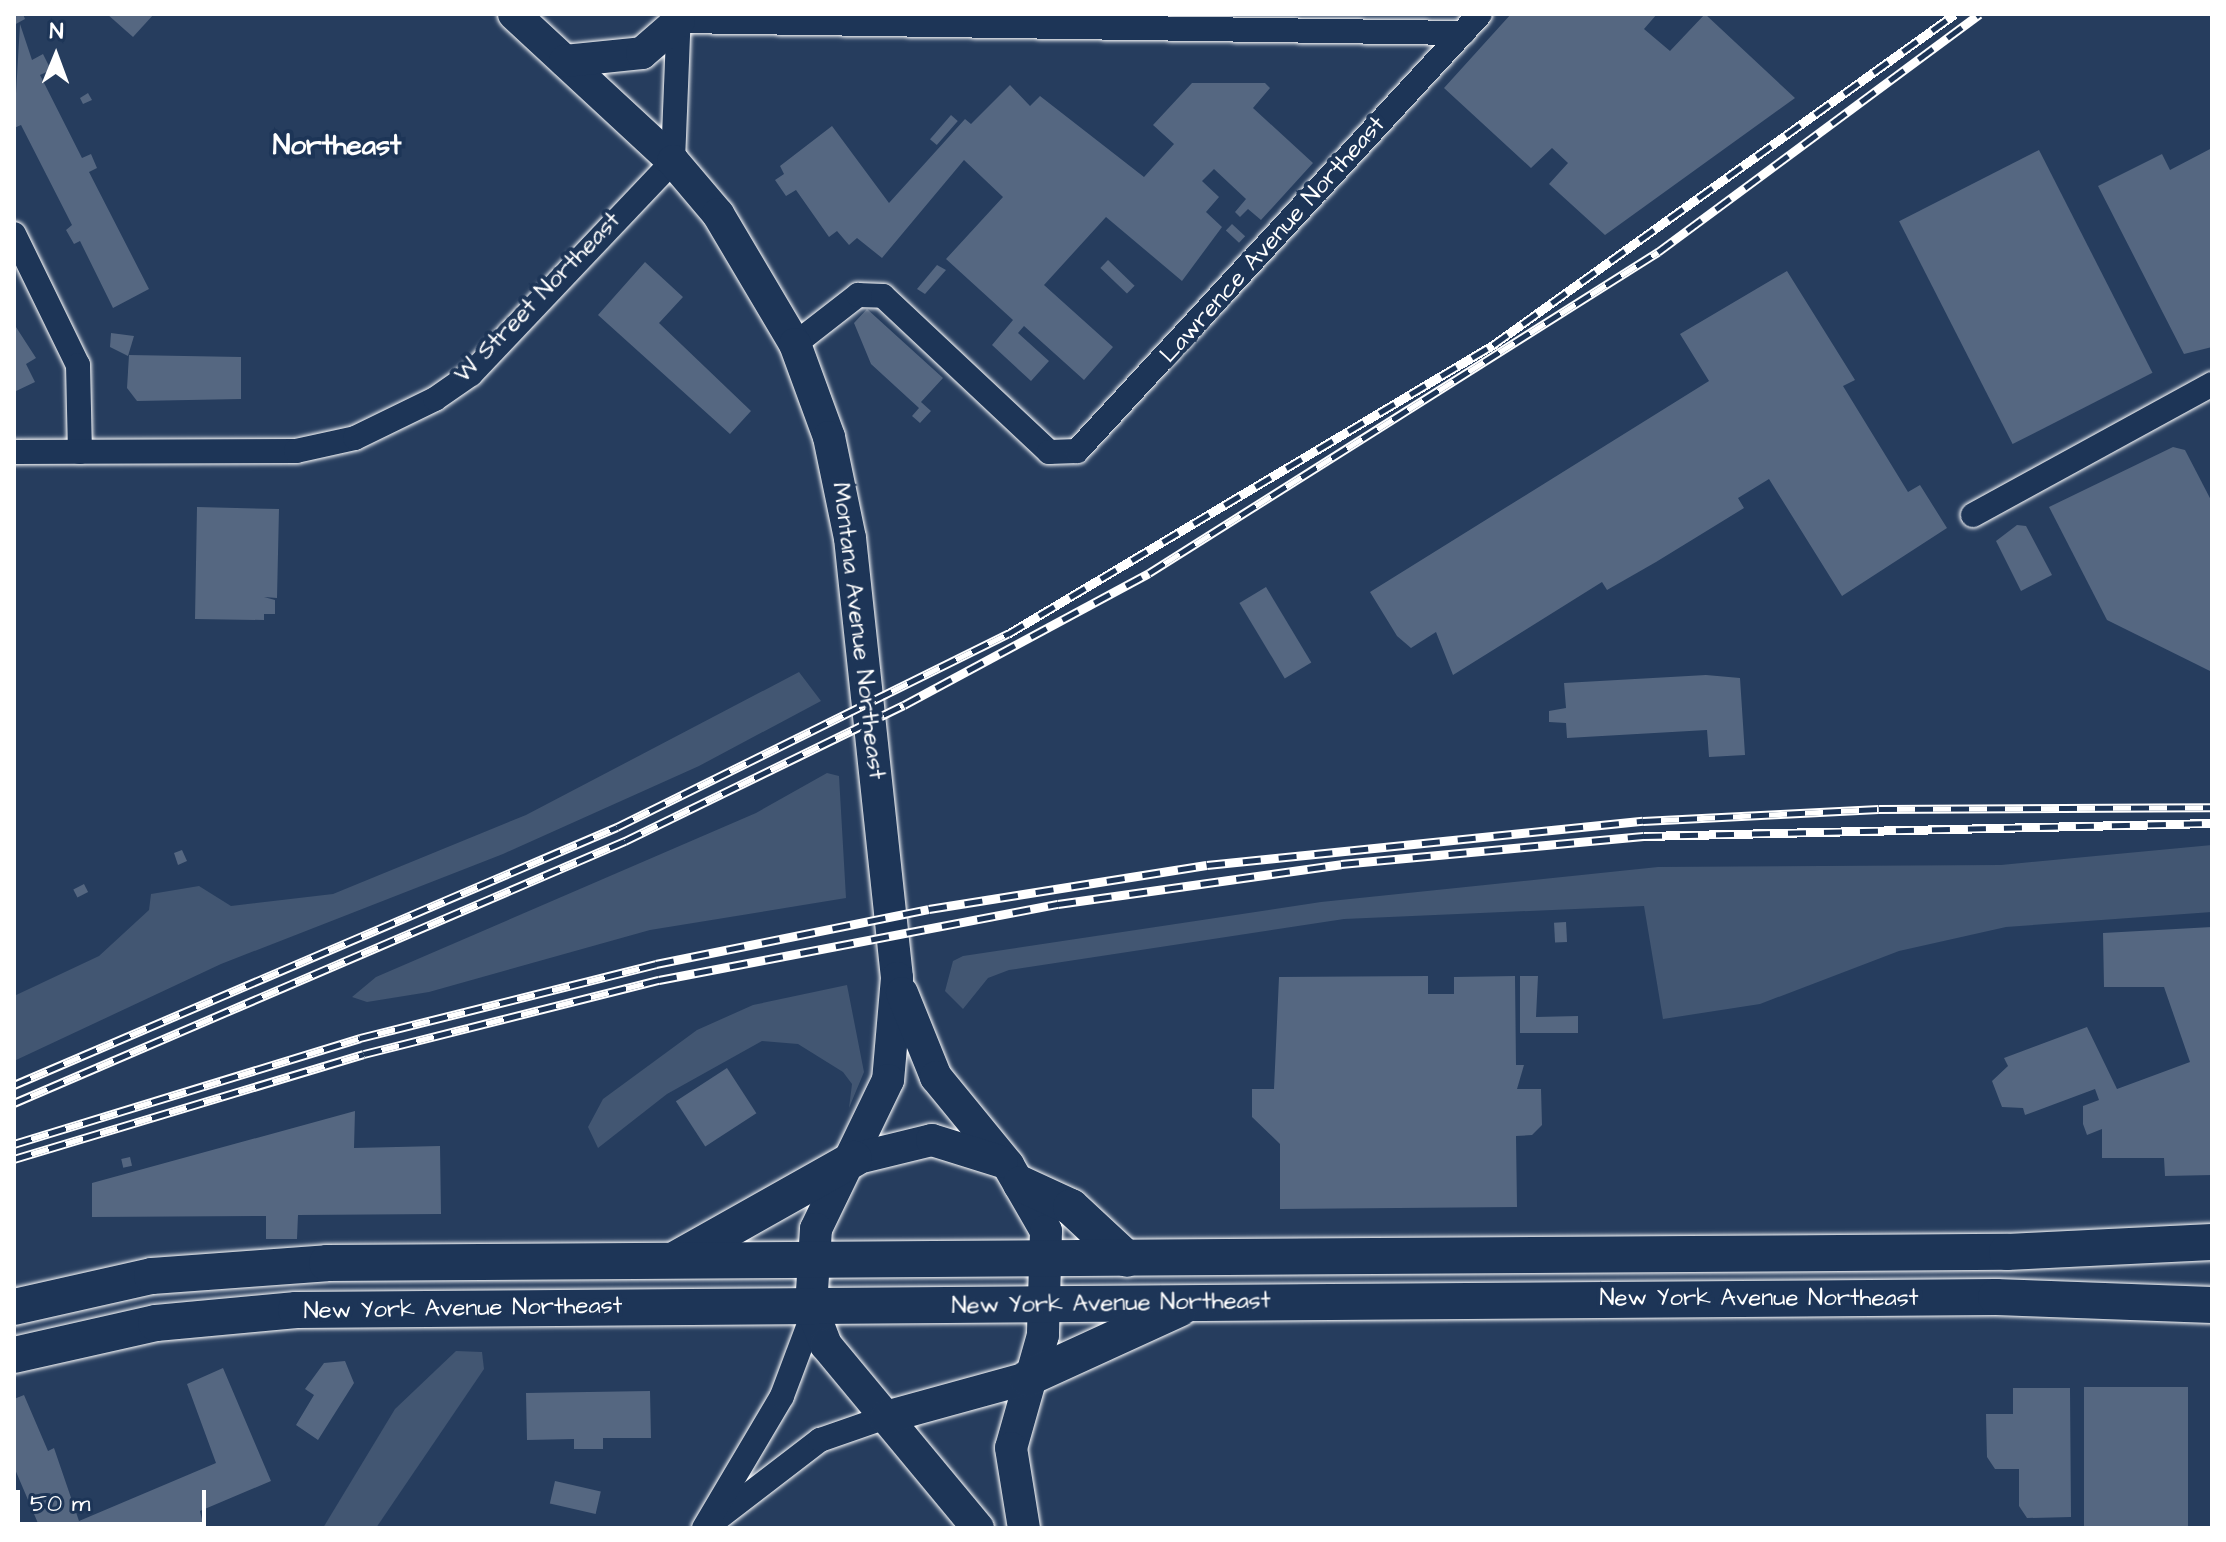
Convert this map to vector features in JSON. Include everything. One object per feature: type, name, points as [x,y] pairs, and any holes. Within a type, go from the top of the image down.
[{"type":"highway","points":[[671,1262],[854,1159]]},
{"type":"highway","points":[[1014,1174],[1071,1207],[1127,1259]]},
{"type":"highway","name":"New York Avenue Northeast","points":[[14,1307],[152,1276],[254,1266],[1832,1254],[2149,1247],[2212,1242]]},
{"type":"highway","points":[[2149,1247],[2150,1303]]},
{"type":"highway","points":[[1832,1254],[1833,1298]]},
{"type":"highway","points":[[1561,1256],[1561,1301]]},
{"type":"highway","name":"New York Avenue Northeast","points":[[14,1355],[108,1331],[264,1312],[812,1311],[1047,1304],[1833,1298],[2207,1303]]},
{"type":"highway","points":[[1028,1378],[1195,1303]]},
{"type":"main road","name":"Montana Avenue Northeast","points":[[514,14],[673,161],[735,237],[795,344],[846,512],[897,978],[888,1080],[854,1159],[821,1214],[810,1261],[812,1311]]},
{"type":"main road","points":[[565,61],[642,53],[679,17]]},
{"type":"main road","name":"Montana Avenue Northeast","points":[[897,978],[936,1077],[1014,1174],[1043,1221],[1048,1259],[1047,1304],[1028,1378]]},
{"type":"main road","points":[[854,1159],[932,1140],[1014,1174]]},
{"type":"main road","points":[[812,1311],[826,1345],[978,1528]]},
{"type":"main road","points":[[886,1417],[1028,1378],[1011,1464],[1024,1528]]},
{"type":"street","name":"Lawrence Avenue Northeast","points":[[795,344],[858,295],[883,296],[1040,445],[1061,455],[1084,446],[1480,14]]},
{"type":"street","points":[[673,161],[679,17],[1244,22],[1463,33]]},
{"type":"street","name":"W Street Northeast","points":[[14,452],[265,454],[341,443],[396,420],[471,374],[673,161]]},
{"type":"street","points":[[14,234],[78,365],[80,452]]},
{"type":"street","points":[[1973,515],[2212,384]]},
{"type":"street","points":[[704,1528],[782,1396],[812,1311]]},
{"type":"street","points":[[704,1528],[820,1440],[886,1417]]},
{"type":"shaded area","points":[[799,672],[821,701],[699,766],[503,854],[221,964],[14,1061],[14,996],[99,956],[149,910],[151,894],[199,886],[231,906],[333,894],[526,815]]},
{"type":"shaded area","points":[[827,773],[839,776],[846,898],[650,930],[429,992],[367,1002],[352,997],[376,977],[756,813]]},
{"type":"shaded area","points":[[2212,845],[2212,912],[2006,927],[1899,951],[1760,1004],[1663,1019],[1644,906],[1344,919],[1009,970],[988,978],[963,1009],[945,991],[953,961],[963,956],[1321,902],[1658,867],[2001,865]]},
{"type":"shaded area","points":[[847,985],[864,1072],[849,1108],[852,1084],[843,1072],[798,1044],[762,1041],[667,1094],[598,1148],[588,1127],[603,1099],[697,1030],[753,1005]]},
{"type":"shaded area","points":[[456,1351],[482,1352],[484,1369],[376,1528],[323,1528],[395,1409]]},
{"type":"building","points":[[14,14],[23,14],[25,19],[14,25]]},
{"type":"building","points":[[107,14],[154,14],[133,37]]},
{"type":"building","points":[[1511,14],[1657,14],[1644,29],[1670,51],[1705,14],[1795,98],[1605,235],[1549,184],[1568,163],[1552,148],[1531,168],[1444,88]]},
{"type":"building","points":[[20,24],[32,60],[43,54],[51,70],[40,75],[82,158],[91,154],[97,168],[89,172],[149,289],[113,308],[80,241],[74,244],[66,230],[72,225],[21,125],[14,128]]},
{"type":"building","points":[[1192,83],[1265,83],[1270,88],[1253,108],[1313,163],[1261,220],[1248,209],[1240,217],[1235,212],[1246,199],[1214,169],[1202,181],[1219,197],[1206,212],[1222,227],[1182,281],[1106,217],[1044,285],[1113,347],[1084,380],[1024,326],[1018,333],[1049,361],[1031,381],[992,345],[1013,320],[946,259],[1003,197],[964,160],[882,258],[857,238],[849,245],[837,231],[829,237],[796,190],[786,196],[775,180],[784,174],[780,166],[832,126],[889,203],[965,119],[971,124],[1010,85],[1030,106],[1040,96],[1144,177],[1174,144],[1153,125]]},
{"type":"building","points":[[88,93],[92,100],[83,104],[80,98]]},
{"type":"building","points":[[951,115],[958,121],[937,145],[930,139]]},
{"type":"building","points":[[2212,148],[2212,347],[2184,354],[2098,186],[2162,154],[2170,170]]},
{"type":"building","points":[[2039,150],[2152,373],[2013,444],[1899,221]]},
{"type":"building","points":[[1232,224],[1245,236],[1239,243],[1226,231]]},
{"type":"building","points":[[1108,260],[1135,286],[1127,294],[1100,268]]},
{"type":"building","points":[[645,262],[683,297],[659,323],[751,411],[730,434],[598,315]]},
{"type":"building","points":[[937,265],[946,270],[925,294],[917,289]]},
{"type":"building","points":[[1787,271],[1855,380],[1843,386],[1908,492],[1920,485],[1947,528],[1842,596],[1769,479],[1738,498],[1744,508],[1607,590],[1602,582],[1453,675],[1436,632],[1411,648],[1397,636],[1370,592],[1709,381],[1680,334]]},
{"type":"building","points":[[867,309],[943,378],[921,402],[931,411],[920,423],[912,416],[919,408],[871,364],[854,323]]},
{"type":"building","points":[[14,324],[36,358],[26,364],[35,382],[14,392]]},
{"type":"building","points":[[111,333],[134,336],[128,356],[110,347]]},
{"type":"building","points":[[129,355],[241,357],[241,399],[137,401],[127,388]]},
{"type":"building","points":[[2173,447],[2185,450],[2212,502],[2212,672],[2107,620],[2049,507]]},
{"type":"building","points":[[197,507],[279,509],[277,598],[264,597],[275,600],[275,614],[264,614],[264,620],[195,619]]},
{"type":"building","points":[[2017,525],[2026,526],[2052,575],[2021,591],[1996,541]]},
{"type":"building","points":[[1266,587],[1311,662],[1285,678],[1239,603]]},
{"type":"building","points":[[1706,675],[1740,678],[1745,755],[1709,757],[1707,730],[1567,738],[1566,723],[1549,722],[1549,711],[1566,708],[1564,683]]},
{"type":"building","points":[[182,850],[187,861],[178,865],[174,853]]},
{"type":"building","points":[[84,884],[88,892],[77,897],[73,889]]},
{"type":"building","points":[[1566,922],[1567,942],[1555,943],[1554,923]]},
{"type":"building","points":[[2212,927],[2212,1175],[2165,1176],[2164,1158],[2102,1158],[2102,1129],[2087,1135],[2083,1124],[2083,1106],[2099,1100],[2095,1089],[2025,1115],[2023,1108],[2002,1107],[1992,1081],[2008,1066],[2004,1058],[2087,1027],[2117,1089],[2190,1062],[2164,987],[2104,987],[2103,933]]},
{"type":"building","points":[[1428,976],[1428,994],[1454,994],[1454,977],[1515,976],[1516,1065],[1524,1065],[1517,1089],[1541,1089],[1542,1125],[1532,1135],[1516,1136],[1517,1207],[1280,1209],[1280,1144],[1252,1117],[1252,1089],[1274,1089],[1279,977]]},
{"type":"building","points":[[1520,976],[1538,976],[1536,1017],[1578,1016],[1578,1033],[1520,1033]]},
{"type":"building","points":[[727,1068],[756,1113],[705,1147],[676,1101]]},
{"type":"building","points":[[355,1111],[354,1148],[440,1146],[441,1214],[298,1215],[297,1239],[266,1239],[266,1216],[92,1217],[92,1183]]},
{"type":"building","points":[[130,1157],[132,1166],[123,1168],[121,1159]]},
{"type":"building","points":[[345,1361],[354,1383],[318,1440],[296,1425],[314,1395],[305,1389],[324,1363]]},
{"type":"building","points":[[223,1368],[271,1481],[200,1511],[204,1528],[40,1528],[14,1467],[14,1399],[24,1395],[48,1451],[54,1448],[79,1521],[216,1463],[187,1384]]},
{"type":"building","points":[[2084,1387],[2188,1387],[2188,1528],[2084,1528]]},
{"type":"building","points":[[2013,1388],[2070,1388],[2071,1517],[2027,1518],[2019,1506],[2019,1469],[1995,1469],[1987,1457],[1986,1414],[2013,1414]]},
{"type":"building","points":[[650,1391],[651,1438],[603,1438],[603,1449],[574,1449],[574,1439],[527,1440],[526,1393]]},
{"type":"building","points":[[555,1481],[601,1492],[596,1514],[550,1503]]},
{"type":"railway","points":[[14,1085],[617,827],[1008,634],[1493,345],[1955,14]]},
{"type":"railway","points":[[14,1103],[625,841],[904,705],[1149,573],[1658,252],[1980,14]]},
{"type":"railway","points":[[14,1144],[360,1038],[656,964],[929,909],[1207,865],[1643,821],[1879,809],[2212,807]]},
{"type":"railway","points":[[14,1159],[364,1054],[659,980],[1058,904],[1341,864],[1644,836],[2212,823]]},
{"type":"district","name":"Northeast","points":[[337,146]]}]
